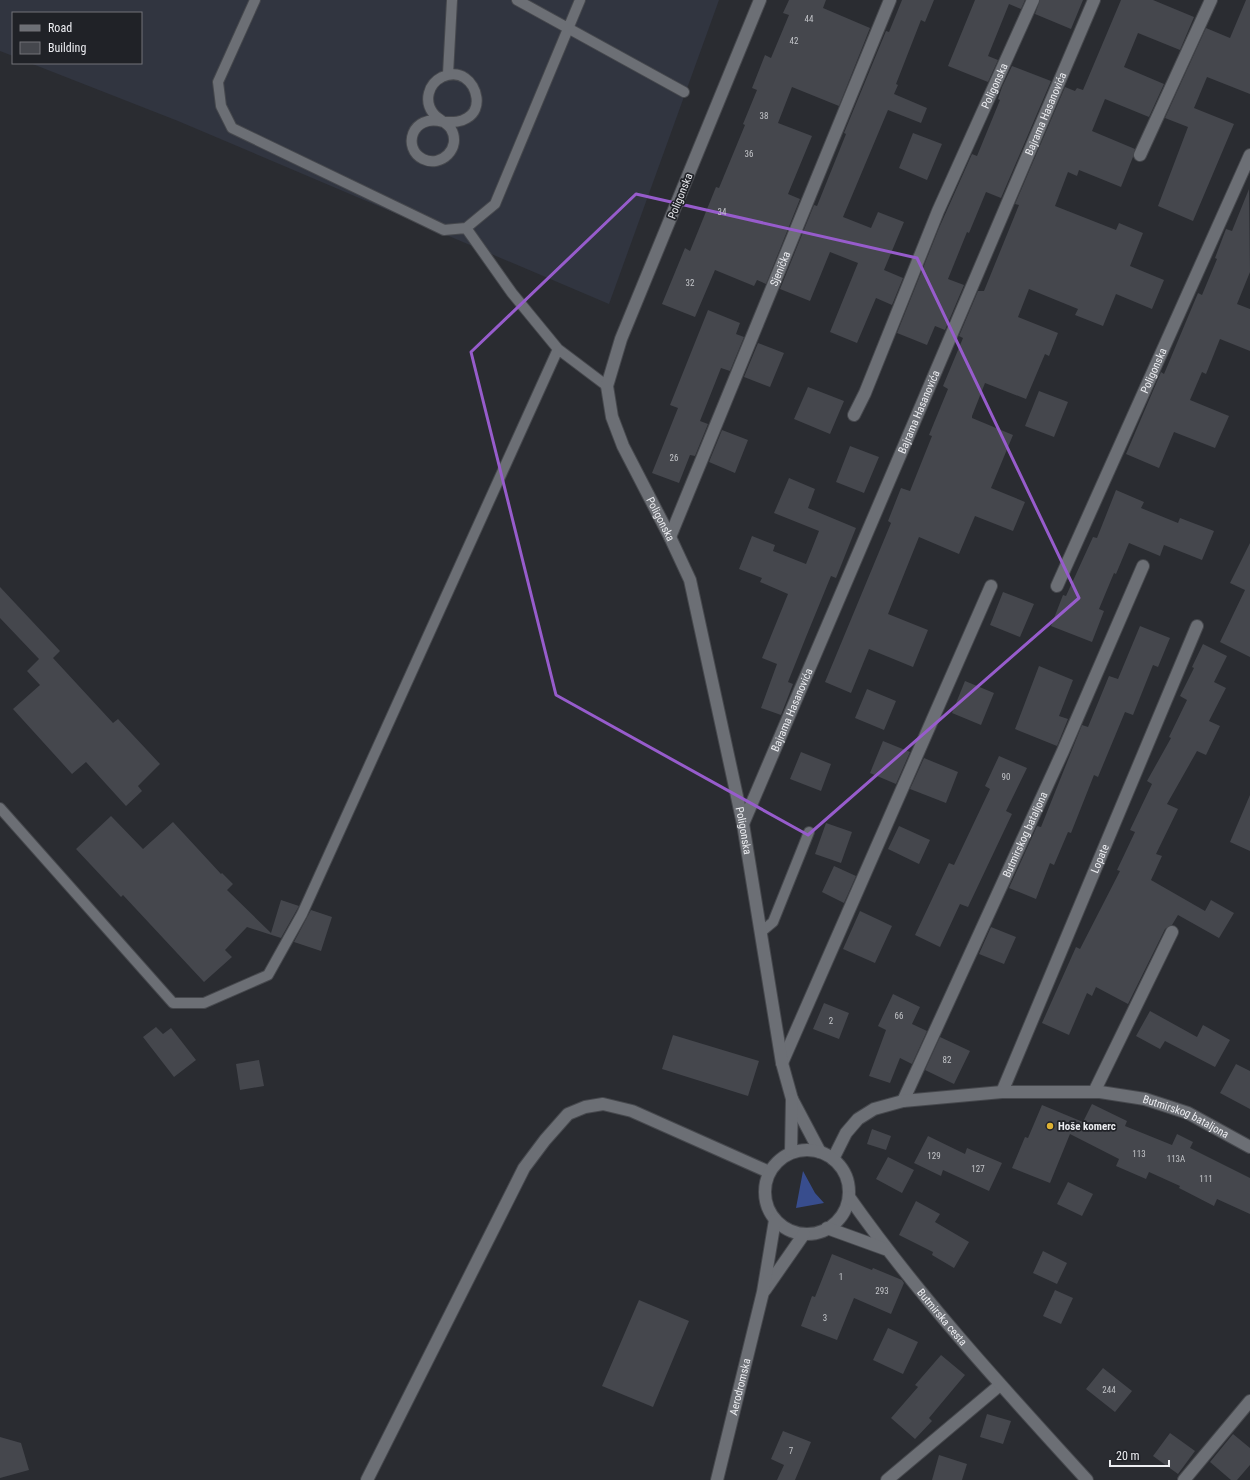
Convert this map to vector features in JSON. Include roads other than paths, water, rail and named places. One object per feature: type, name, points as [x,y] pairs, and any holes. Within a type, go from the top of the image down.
[{"type":"street","name":"Poligonska","points":[[760,0],[621,339],[607,386],[612,417],[623,446],[670,537],[690,580],[743,824],[782,1063],[792,1099],[820,1152]]},
{"type":"street","name":"Sjenička","points":[[670,537],[890,0]]},
{"type":"street","name":"Poligonska","points":[[854,415],[865,393],[938,210],[1033,0]]},
{"type":"street","name":"Bajrama Hasanovića","points":[[743,824],[1094,0]]},
{"type":"street","points":[[1140,155],[1211,0]]},
{"type":"street","name":"Poligonska","points":[[1057,586],[1250,155]]},
{"type":"street","name":"Butmirskog bataljona","points":[[903,1101],[1063,751],[1143,566]]},
{"type":"street","points":[[782,1063],[991,586]]},
{"type":"street","name":"Lopate","points":[[1002,1092],[1197,626]]},
{"type":"street","points":[[1094,1092],[1172,932]]},
{"type":"street","name":"Butmirskog bataljona","points":[[833,1159],[846,1133],[858,1119],[874,1109],[903,1101],[1002,1092],[1094,1092],[1145,1099],[1188,1113],[1250,1147]]},
{"type":"street","name":"Poligonska","points":[[791,1152],[792,1099]]},
{"type":"street","points":[[367,1480],[524,1168],[545,1140],[568,1114],[585,1107],[603,1104],[632,1111],[769,1172]]},
{"type":"street","points":[[806,1150],[820,1152],[833,1159],[843,1170],[848,1183],[849,1197],[844,1211],[837,1221],[827,1228],[816,1233],[804,1234],[792,1231],[775,1220],[765,1201],[765,1186],[769,1172],[779,1160],[791,1152],[806,1150]]},
{"type":"street","name":"Butmirska cesta","points":[[849,1197],[885,1249],[1000,1385],[1087,1480]]},
{"type":"street","name":"Aerodromska","points":[[717,1480],[763,1292],[775,1220]]},
{"type":"street","name":"Butmirska cesta","points":[[827,1228],[885,1249]]},
{"type":"street","name":"Aerodromska","points":[[763,1292],[804,1234]]},
{"type":"street","points":[[887,1480],[1000,1385]]},
{"type":"street","points":[[1184,1480],[1250,1400]]},
{"type":"lane","points":[[255,0],[218,82],[221,106],[232,128],[444,230],[466,228],[495,204],[580,0]]},
{"type":"lane","points":[[448,74],[452,0]]},
{"type":"lane","points":[[517,0],[568,30],[684,92]]},
{"type":"lane","points":[[443,122],[432,119],[422,122],[414,130],[412,141],[414,152],[422,159],[434,162],[444,159],[452,151],[454,140],[451,129],[443,122],[433,114],[428,102],[430,90],[437,80],[448,74],[461,75],[472,82],[477,94],[476,107],[468,117],[456,122],[443,122]]},
{"type":"lane","points":[[466,228],[512,293],[558,349],[607,386]]},
{"type":"lane","points":[[0,808],[173,1003],[204,1003],[268,975],[302,914],[558,349]]},
{"type":"lane","points":[[761,932],[773,922],[809,832]]},
{"type":"place","name":"Hoše komerc","points":[[1050,1126]]}]
